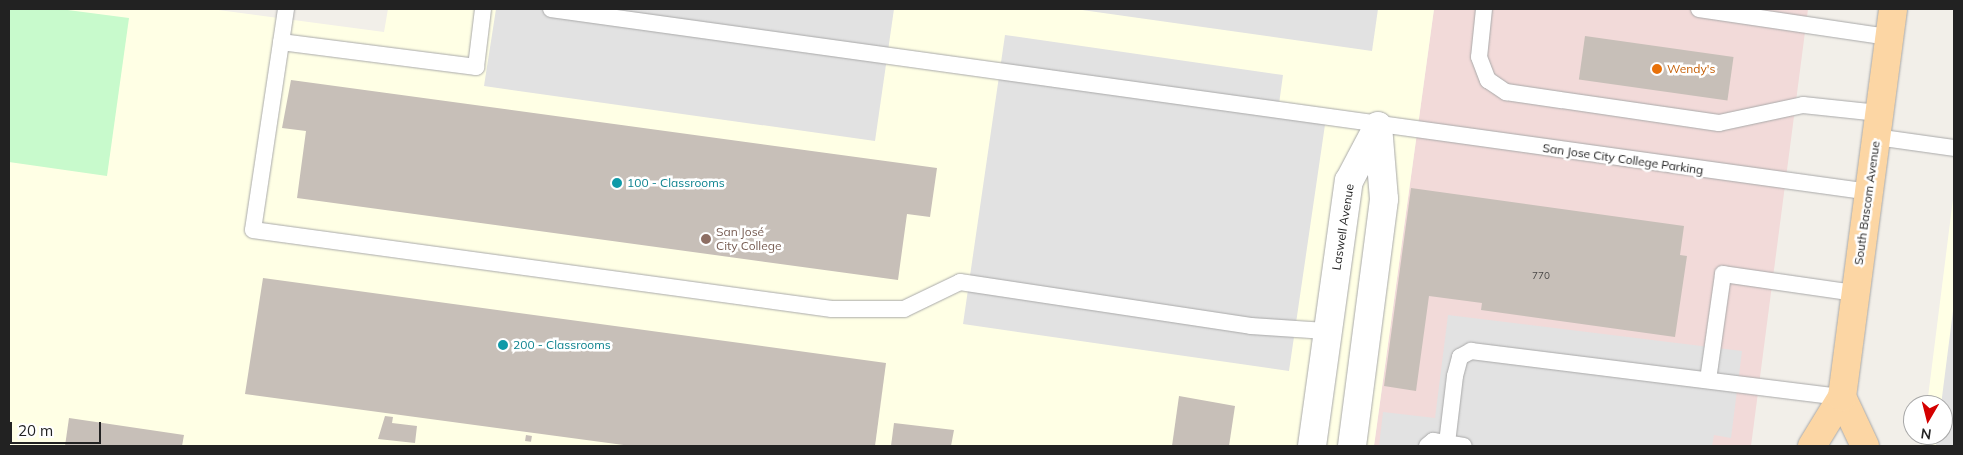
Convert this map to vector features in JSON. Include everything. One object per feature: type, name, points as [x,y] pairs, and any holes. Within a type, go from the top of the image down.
[{"type":"main road","name":"South Bascom Avenue","points":[[1812,446],[1842,397],[1893,9]]},
{"type":"main road","points":[[1842,397],[1865,446]]},
{"type":"street","name":"Laswell Avenue","points":[[1312,446],[1326,331],[1349,181],[1378,126]]},
{"type":"street","points":[[1352,446],[1384,200],[1378,126]]},
{"type":"lane","points":[[286,9],[253,230],[832,309],[878,313],[904,309],[960,282],[1251,326],[1326,331]]},
{"type":"lane","points":[[281,42],[476,67],[483,9]]},
{"type":"lane","name":"San Jose City College Parking","points":[[551,9],[1378,126],[1869,192]]},
{"type":"lane","points":[[1484,9],[1479,58],[1488,80],[1506,92],[1719,123],[1802,106],[1878,125],[1954,148]]},
{"type":"lane","points":[[1699,9],[1763,13],[1889,37]]},
{"type":"lane","points":[[1708,380],[1723,274],[1855,293]]},
{"type":"lane","points":[[1427,446],[1433,441],[1455,445],[1455,376],[1460,357],[1471,351],[1842,397]]},
{"type":"shaded area","name":"San José City College","points":[[9,9],[211,9],[384,32],[388,9],[1434,9],[1374,446],[9,446]]},
{"type":"shaded area","points":[[496,9],[894,9],[875,141],[484,86]]},
{"type":"shaded area","points":[[1075,9],[1378,9],[1372,51]]},
{"type":"shaded area","points":[[1434,9],[1808,9],[1751,446],[1374,446]]},
{"type":"shaded area","points":[[1005,35],[1283,75],[1279,104],[1327,111],[1289,371],[963,324]]},
{"type":"shaded area","points":[[1954,191],[1954,446],[1922,446],[1953,445],[1953,395],[1928,395]]},
{"type":"shaded area","points":[[1954,303],[1954,446],[1936,446],[1953,445],[1953,395],[1942,395]]},
{"type":"shaded area","points":[[1448,315],[1742,351],[1731,438],[1714,435],[1712,446],[1379,446],[1383,412],[1435,418]]},
{"type":"green space","points":[[9,9],[60,9],[129,18],[107,176],[9,162]]},
{"type":"building","name":"Wendy's","points":[[1585,36],[1734,57],[1727,100],[1579,80]]},
{"type":"building","name":"100 - Classrooms","points":[[291,80],[937,168],[930,217],[907,214],[898,280],[297,198],[306,131],[282,128]]},
{"type":"building","points":[[1411,188],[1684,226],[1680,255],[1687,256],[1675,337],[1481,310],[1482,303],[1429,296],[1416,391],[1384,386]]},
{"type":"building","name":"200 - Classrooms","points":[[263,278],[886,363],[875,446],[631,446],[245,394]]},
{"type":"building","points":[[1179,396],[1235,406],[1229,446],[1172,446]]},
{"type":"building","points":[[385,416],[393,417],[392,423],[417,426],[415,443],[378,439]]},
{"type":"building","points":[[69,418],[184,435],[182,446],[65,446]]},
{"type":"building","points":[[894,423],[954,430],[951,446],[891,446]]},
{"type":"building","points":[[526,435],[532,436],[531,442],[525,441]]},
{"type":"place","name":"Wendy's","points":[[1657,69]]},
{"type":"place","name":"100 - Classrooms","points":[[617,183]]},
{"type":"place","name":"San José City College","points":[[706,239]]},
{"type":"place","name":"200 - Classrooms","points":[[503,345]]}]
